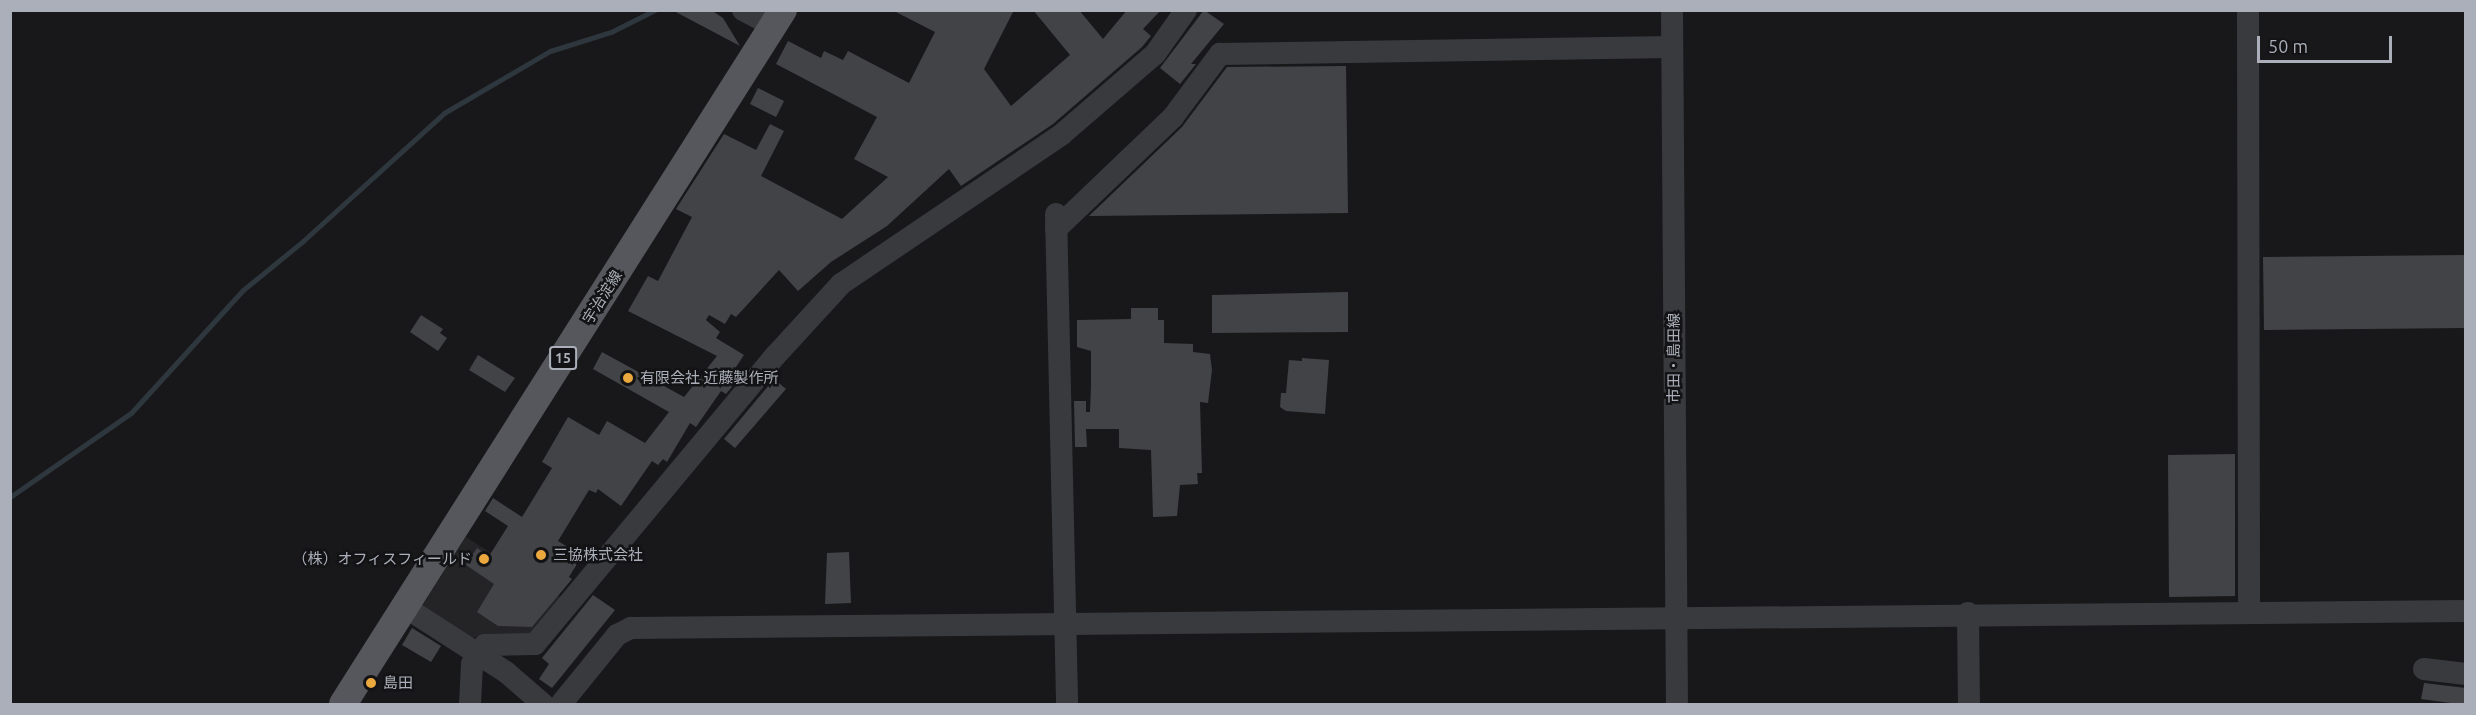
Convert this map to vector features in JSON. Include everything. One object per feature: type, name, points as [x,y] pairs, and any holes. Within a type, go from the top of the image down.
[{"type":"main road","name":"宇治淀線","points":[[343,705],[778,18]]},
{"type":"street","points":[[743,10],[778,18]]},
{"type":"street","points":[[470,705],[472,664],[485,645],[535,644],[776,355],[841,284],[1061,135],[1155,54],[1186,10]]},
{"type":"street","name":"市田・島田線","points":[[1672,10],[1677,705]]},
{"type":"street","points":[[2247,10],[2249,613]]},
{"type":"street","points":[[1067,705],[1063,622],[1056,221],[1173,117],[1220,54],[1672,47]]},
{"type":"street","points":[[405,608],[478,655],[543,705]]},
{"type":"street","points":[[561,705],[617,635],[631,628],[1968,613],[2466,611]]},
{"type":"street","points":[[1968,613],[1969,705]]},
{"type":"street","points":[[2424,669],[2466,674]]},
{"type":"shaded area","points":[[466,537],[562,598],[537,634],[468,638],[422,606]]},
{"type":"building","points":[[672,10],[711,10],[723,18],[740,46]]},
{"type":"building","points":[[892,10],[1014,10],[984,69],[1011,106],[1070,55],[1033,10],[1079,10],[1103,39],[1127,10],[1161,10],[1143,29],[1151,36],[1142,47],[1053,124],[961,186],[949,169],[887,226],[831,262],[798,291],[779,270],[736,317],[731,314],[725,324],[709,315],[706,320],[720,332],[716,338],[744,355],[732,373],[739,378],[726,394],[721,391],[696,427],[690,423],[667,462],[663,459],[658,465],[652,461],[621,506],[598,489],[596,493],[589,490],[558,541],[582,556],[569,577],[572,579],[532,627],[498,626],[477,612],[494,584],[466,565],[477,548],[489,556],[508,526],[485,511],[493,498],[522,517],[552,468],[542,462],[568,417],[599,435],[607,421],[645,443],[669,412],[593,369],[602,352],[684,397],[717,356],[628,311],[648,276],[658,281],[692,217],[676,209],[724,134],[756,150],[770,124],[784,131],[761,176],[842,219],[888,177],[854,159],[877,117],[776,64],[788,41],[821,58],[824,51],[843,60],[848,51],[909,83],[935,32]]},
{"type":"building","points":[[1204,10],[1224,24],[1191,64],[1196,64],[1180,84],[1160,68]]},
{"type":"building","points":[[1346,66],[1348,213],[1089,216],[1182,127],[1227,67]]},
{"type":"building","points":[[758,88],[784,101],[776,117],[750,104]]},
{"type":"building","points":[[2466,255],[2466,328],[2264,330],[2263,257]]},
{"type":"building","points":[[1348,292],[1348,332],[1212,333],[1212,295]]},
{"type":"building","points":[[1131,308],[1158,308],[1158,320],[1164,320],[1164,343],[1193,344],[1193,352],[1210,354],[1212,370],[1208,403],[1200,402],[1202,473],[1197,473],[1198,484],[1180,485],[1177,516],[1153,517],[1151,450],[1119,448],[1119,429],[1086,429],[1087,447],[1075,447],[1074,401],[1086,401],[1086,412],[1090,412],[1091,386],[1091,351],[1077,347],[1077,320],[1131,319]]},
{"type":"building","points":[[421,315],[443,329],[440,333],[447,338],[438,351],[410,332]]},
{"type":"building","points":[[478,355],[515,378],[505,392],[469,370]]},
{"type":"building","points":[[1302,358],[1329,360],[1325,414],[1286,411],[1280,407],[1281,393],[1286,393],[1289,360],[1302,361]]},
{"type":"building","points":[[774,379],[786,389],[735,448],[724,439]]},
{"type":"building","points":[[2235,454],[2235,596],[2169,597],[2168,455]]},
{"type":"building","points":[[849,552],[851,603],[825,604],[827,553]]},
{"type":"building","points":[[593,595],[615,610],[552,688],[539,679],[549,664],[542,658]]},
{"type":"building","points":[[412,628],[441,646],[431,662],[402,645]]},
{"type":"building","points":[[2424,683],[2466,688],[2466,705],[2421,699]]},
{"type":"waterway","points":[[10,497],[131,413],[243,290],[303,241],[444,113],[550,51],[611,32],[655,10]]},
{"type":"place","name":"有限会社 近藤製作所","points":[[628,378]]},
{"type":"place","name":"三協株式会社","points":[[541,555]]},
{"type":"place","name":"（株）オフィスフィールド","points":[[484,559]]},
{"type":"place","name":"島田","points":[[371,683]]}]
